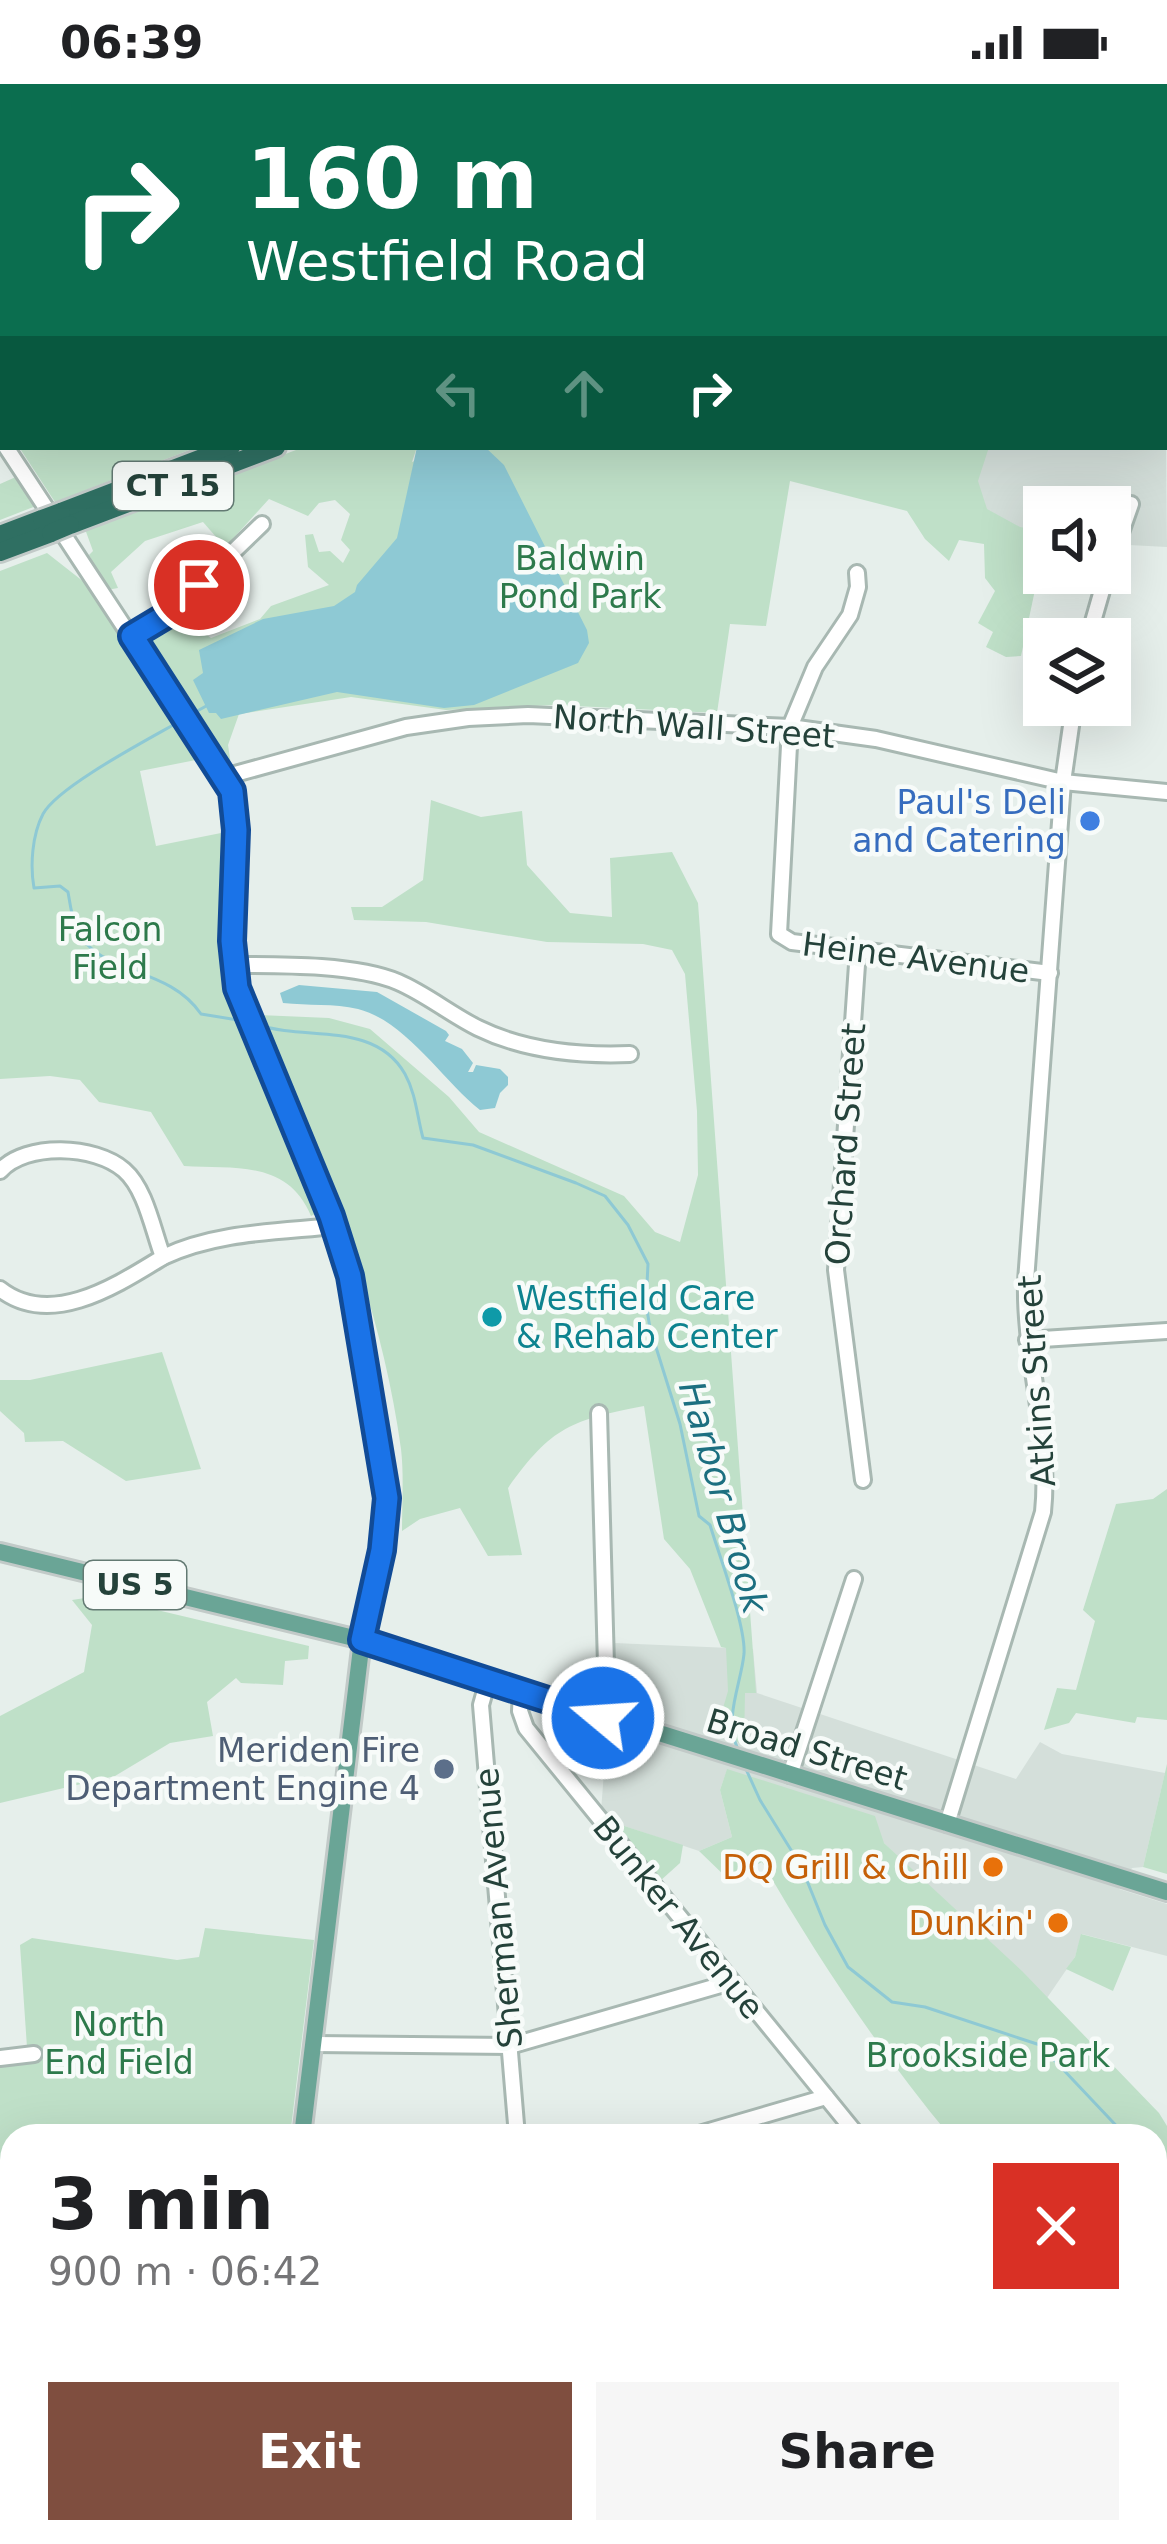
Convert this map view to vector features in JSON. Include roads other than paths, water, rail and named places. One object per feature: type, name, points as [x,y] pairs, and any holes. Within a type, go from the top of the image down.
[{"type":"highway","name":"CT 15","points":[[0,552],[56,522],[224,450]]},
{"type":"highway","name":"CT 15","points":[[0,535],[56,522],[267,450]]},
{"type":"main road","name":"US 5","points":[[0,1552],[362,1640]]},
{"type":"main road","name":"Broad Street","points":[[362,1640],[1167,1892]]},
{"type":"main road","points":[[304,2124],[362,1640]]},
{"type":"street","points":[[9,450],[232,791],[236,816],[234,964],[243,1009],[334,1226],[350,1276],[383,1453],[385,1532],[362,1640]]},
{"type":"street","points":[[132,636],[179,604],[262,524]]},
{"type":"street","points":[[790,727],[815,667],[850,615],[857,573]]},
{"type":"street","name":"North Wall Street","points":[[224,777],[377,733],[468,718],[649,719],[790,727],[876,739],[1063,782],[1167,792]]},
{"type":"street","name":"Atkins Street","points":[[947,1824],[1042,1512],[1043,1447],[1027,1340],[1027,1281],[1071,726]]},
{"type":"street","name":"Heine Avenue","points":[[790,727],[778,927],[782,938],[1050,974]]},
{"type":"street","name":"Orchard Street","points":[[858,950],[836,1270],[863,1480]]},
{"type":"street","points":[[234,964],[378,976],[500,1037],[558,1051],[631,1054]]},
{"type":"street","points":[[0,1171],[29,1154],[54,1152],[80,1152],[124,1170],[137,1188],[163,1257]]},
{"type":"street","points":[[0,1289],[12,1299],[45,1306],[80,1300],[112,1288],[192,1243],[334,1226]]},
{"type":"street","points":[[1027,1340],[1167,1330]]},
{"type":"street","points":[[599,1413],[606,1641],[603,1718]]},
{"type":"street","points":[[790,1775],[854,1579]]},
{"type":"street","name":"Sherman Avenue","points":[[488,1680],[482,1705],[516,2124]]},
{"type":"street","name":"Bunker Avenue","points":[[521,1691],[520,1711],[526,1728],[848,2124]]},
{"type":"street","points":[[314,2044],[510,2046],[731,1982]]},
{"type":"street","points":[[0,2058],[34,2054]]},
{"type":"street","points":[[736,2124],[826,2097]]},
{"type":"water","points":[[416,450],[488,450],[504,465],[587,630],[589,643],[578,663],[474,705],[444,708],[337,692],[221,719],[209,713],[193,680],[203,673],[199,650],[263,619],[334,606],[355,592],[397,538]]},
{"type":"water","points":[[299,985],[377,992],[446,1031],[445,1041],[462,1049],[473,1063],[468,1072],[476,1065],[500,1069],[508,1085],[495,1108],[480,1110],[408,1039],[376,1016],[349,1007],[283,1003],[280,993]]},
{"type":"waterway","name":"Harbor Brook","points":[[190,715],[208,705]]},
{"type":"waterway","name":"Harbor Brook","points":[[182,720],[106,763],[52,803],[39,822],[34,841],[34,888],[60,886],[68,892],[77,930],[101,956],[171,987],[201,1014],[244,1021]]},
{"type":"waterway","name":"Harbor Brook","points":[[259,1025],[358,1039],[376,1046],[405,1074],[423,1138],[473,1145],[576,1183],[605,1196],[628,1225],[648,1264],[650,1328],[680,1424],[699,1516],[710,1525],[741,1626],[744,1654],[732,1724],[737,1747]]},
{"type":"waterway","name":"Harbor Brook","points":[[745,1767],[801,1866],[848,1967],[892,2002],[925,2007],[1040,2045],[1115,2124]]},
{"type":"place","name":"Paul's Deli and Catering","points":[[1090,821]]},
{"type":"place","name":"Westfield Care & Rehab Center","points":[[492,1317]]},
{"type":"place","name":"Meriden Fire Department Engine 4","points":[[444,1769]]},
{"type":"place","name":"DQ Grill & Chill","points":[[993,1867]]},
{"type":"place","name":"Dunkin'","points":[[1058,1923]]},
{"type":"park label","name":"Baldwin Pond Park","points":[[580,577]]},
{"type":"park label","name":"Falcon Field","points":[[110,948]]},
{"type":"park label","name":"North End Field","points":[[119,2043]]},
{"type":"park label","name":"Brookside Park","points":[[988,2055]]}]
